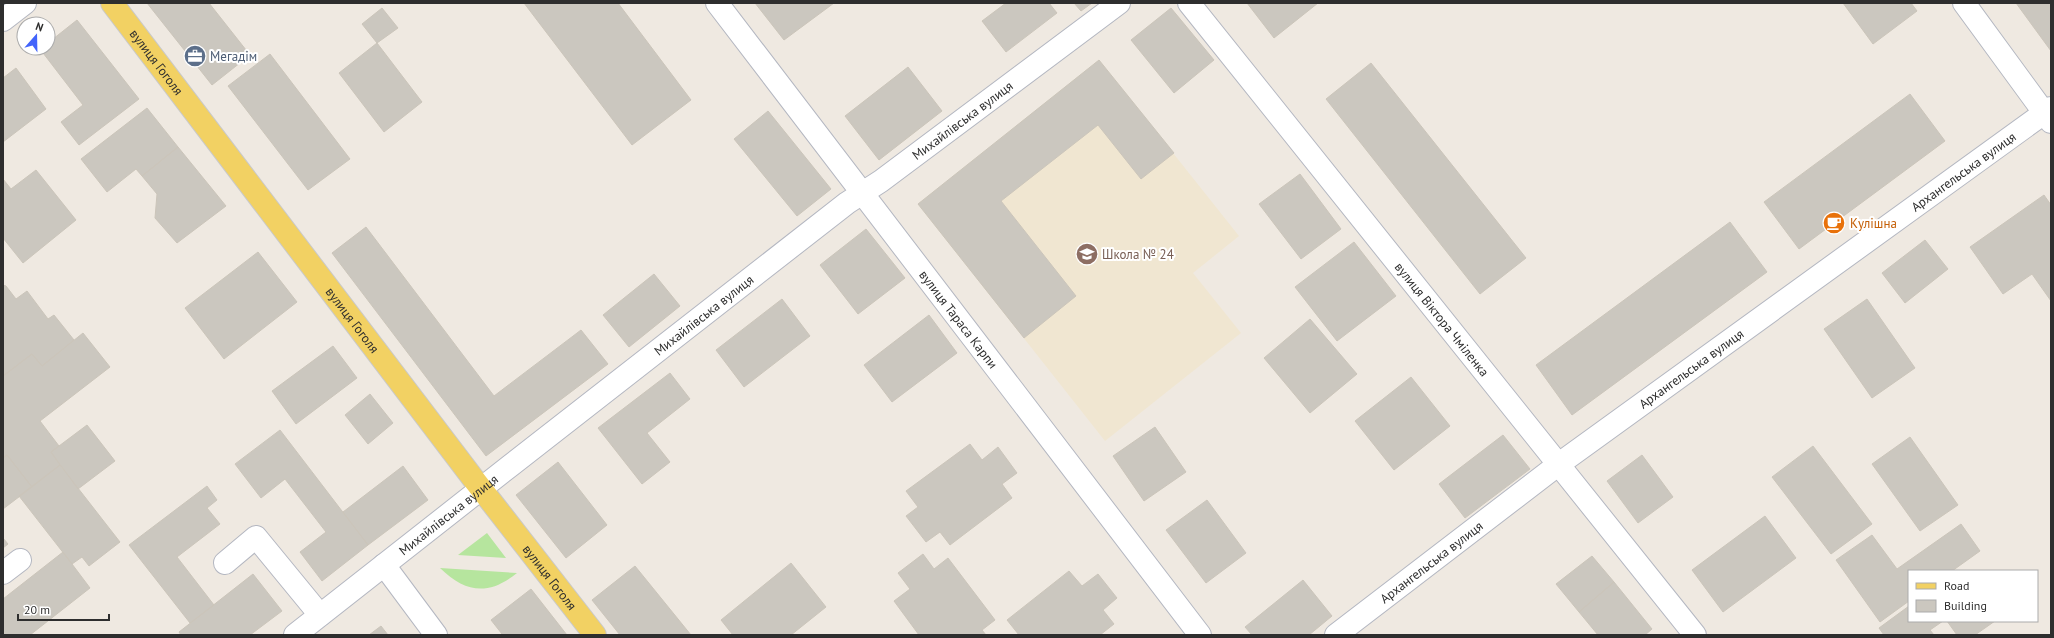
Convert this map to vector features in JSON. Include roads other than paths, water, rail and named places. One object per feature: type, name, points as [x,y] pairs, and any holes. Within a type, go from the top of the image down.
[{"type":"main road","name":"вулиця Гоголя","points":[[112,3],[481,488],[595,635]]},
{"type":"street","points":[[3,20],[25,3]]},
{"type":"street","name":"вулиця Тараса Карпи","points":[[717,3],[1200,635]]},
{"type":"street","name":"Михайлівська вулиця","points":[[295,635],[481,488],[862,193],[1119,3]]},
{"type":"street","name":"вулиця Віктора Чміленка","points":[[1189,3],[1695,635]]},
{"type":"street","points":[[1964,3],[2049,114]]},
{"type":"street","name":"Архангельська вулиця","points":[[1336,635],[1559,464],[2049,114]]},
{"type":"street","points":[[225,563],[256,537],[320,615]]},
{"type":"street","points":[[3,573],[20,560]]},
{"type":"street","points":[[384,565],[436,635]]},
{"type":"place","name":"Мегадім","points":[[195,56]]},
{"type":"place","name":"Кулішна","points":[[1834,223]]},
{"type":"place","name":"Школа № 24","points":[[1087,254]]}]
